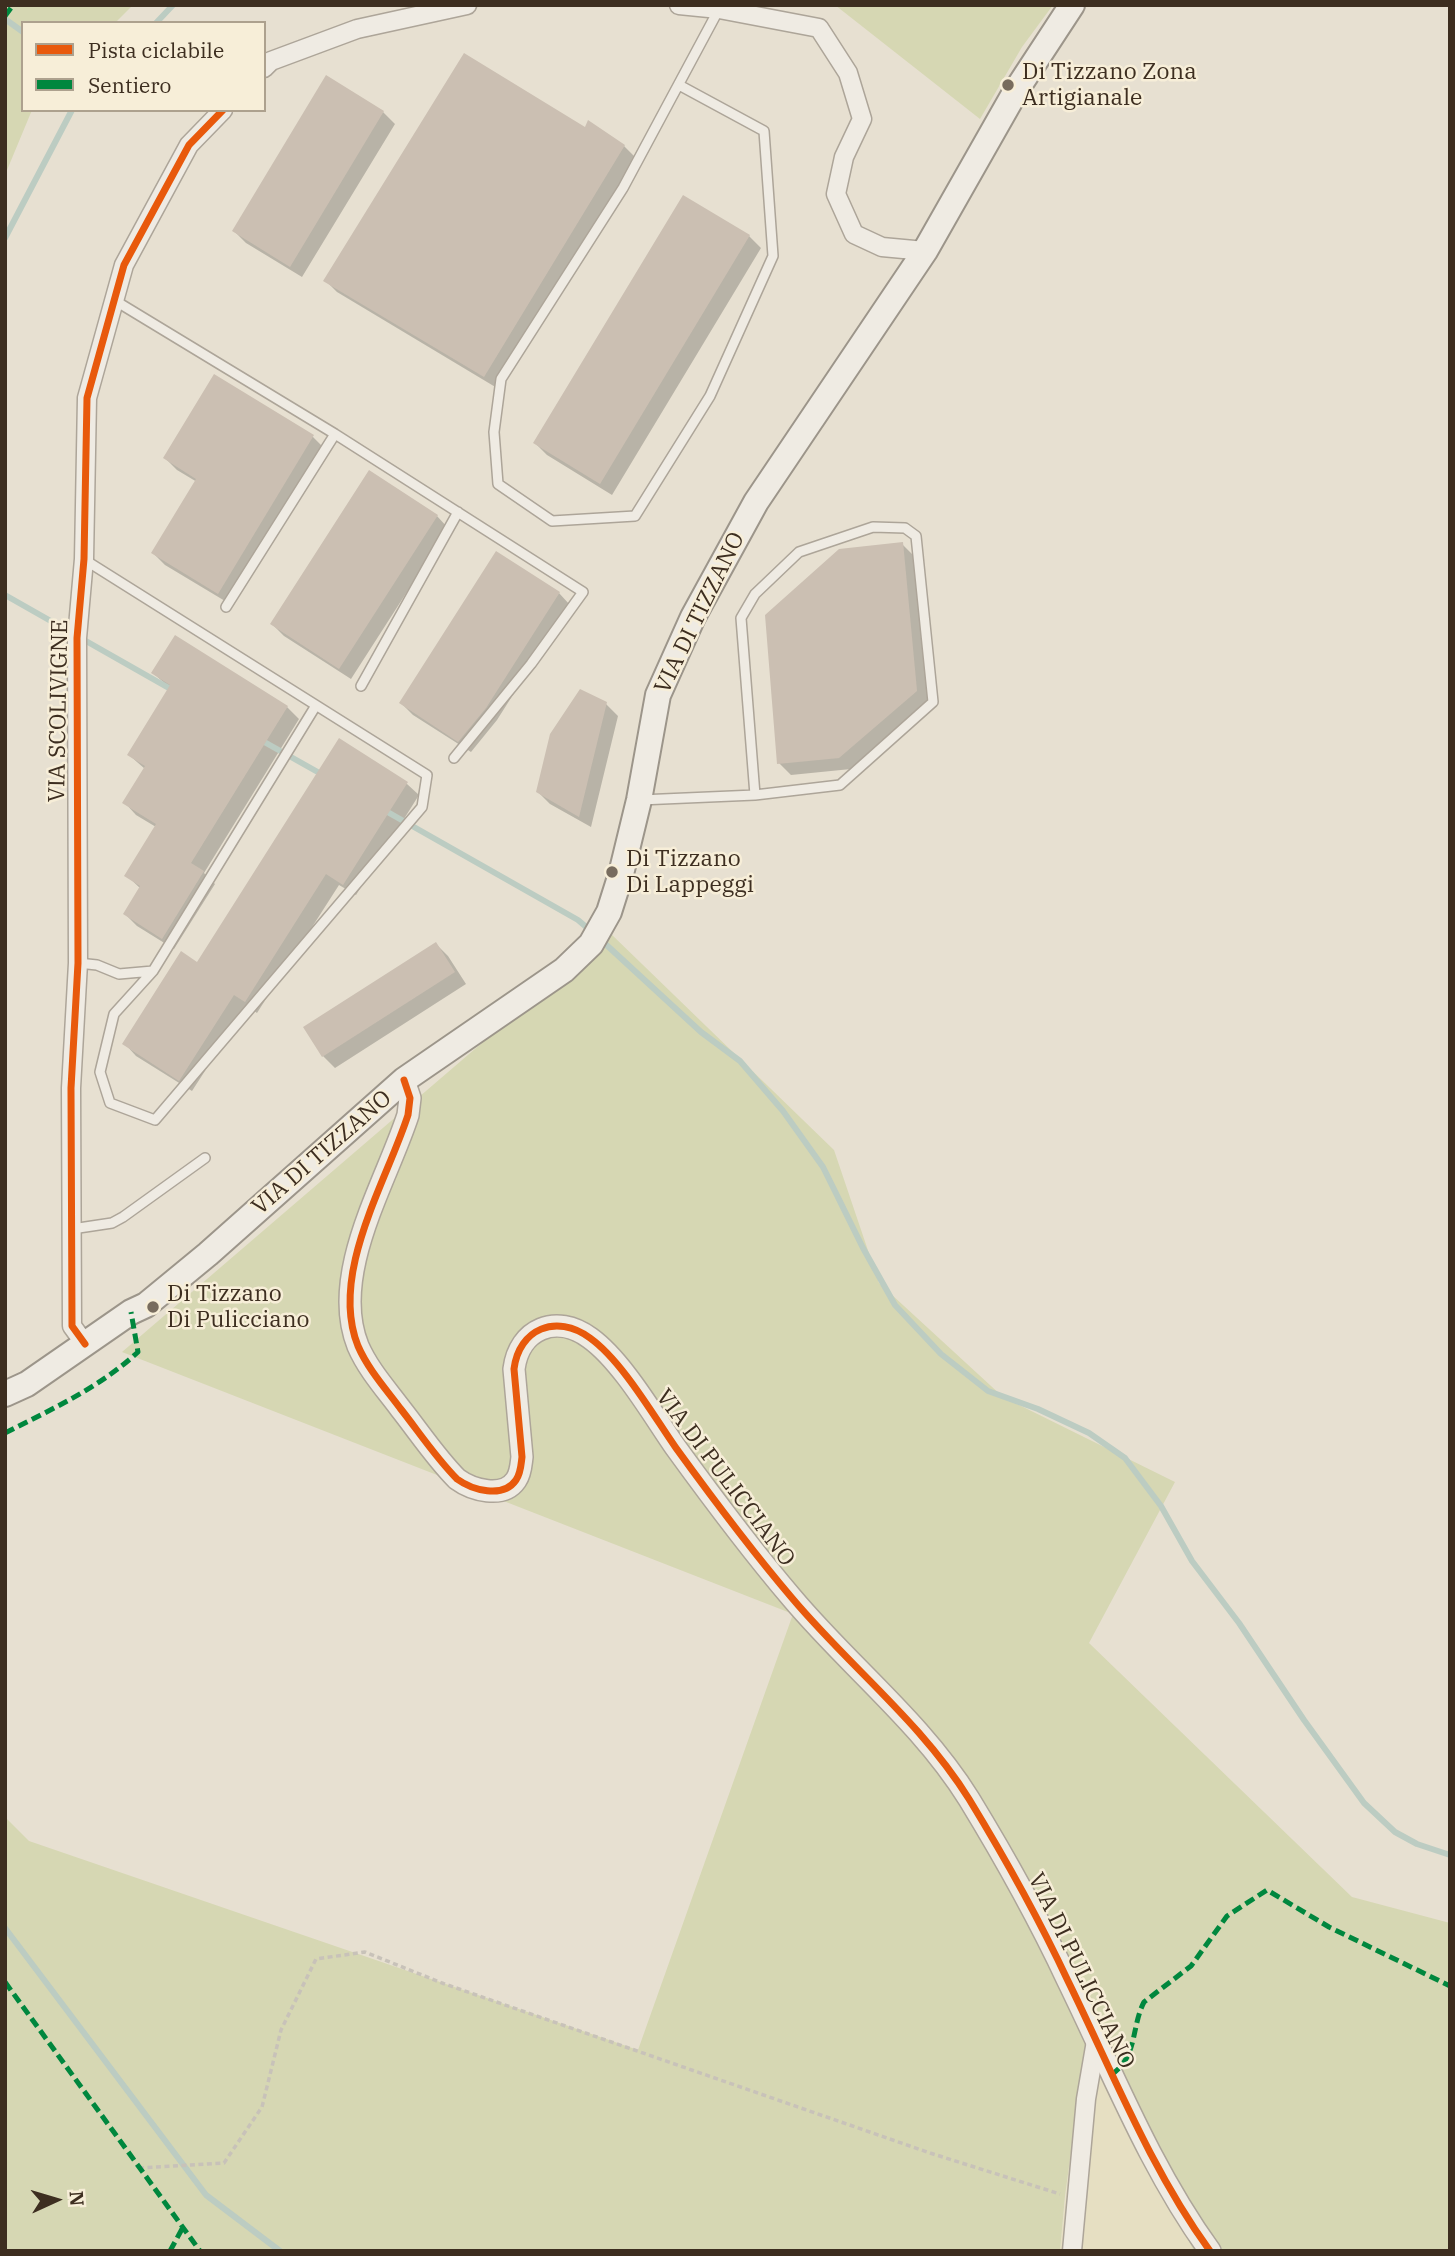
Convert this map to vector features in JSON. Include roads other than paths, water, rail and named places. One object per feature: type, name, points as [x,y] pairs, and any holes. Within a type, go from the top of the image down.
[{"type":"main road","name":"VIA DI TIZZANO","points":[[5,1394],[27,1384],[131,1312],[146,1305],[208,1254],[404,1080],[564,970],[596,936],[609,912],[621,874],[639,800],[658,695],[693,618],[756,502],[925,251],[1017,89],[1073,5]]},
{"type":"street","points":[[266,66],[271,61],[357,29],[467,5]]},
{"type":"street","points":[[679,5],[719,9],[819,28],[848,73],[862,119],[844,157],[836,194],[854,234],[882,247],[925,251]]},
{"type":"street","name":"VIA SCOLIVIGNE","points":[[85,1344],[72,1326],[71,1088],[78,963],[77,638],[84,559],[87,398],[124,265],[188,145],[221,112]]},
{"type":"street","name":"VIA DI PULICCIANO","points":[[404,1080],[410,1098],[408,1115],[369,1215],[353,1277],[351,1320],[355,1337],[369,1368],[452,1474],[468,1487],[492,1490],[510,1486],[520,1470],[522,1457],[514,1370],[521,1344],[536,1331],[554,1327],[579,1331],[597,1343],[618,1366],[700,1482],[792,1598],[904,1713],[950,1770],[1018,1882],[1158,2169],[1210,2251]]},
{"type":"street","points":[[1072,2251],[1086,2099],[1096,2041]]},
{"type":"lane","points":[[679,85],[764,131],[773,256],[710,396],[635,516],[552,521],[498,484],[494,432],[501,379],[623,188],[719,9]]},
{"type":"lane","points":[[114,300],[335,435],[583,592],[531,664],[454,758]]},
{"type":"lane","points":[[226,607],[335,435]]},
{"type":"lane","points":[[361,686],[458,512]]},
{"type":"lane","points":[[639,800],[755,795],[840,785],[933,702],[916,536],[905,528],[873,527],[799,552],[755,594],[741,618],[755,795]]},
{"type":"lane","points":[[84,559],[426,775],[422,807],[155,1120],[110,1103],[100,1072],[114,1014],[153,971],[315,707]]},
{"type":"lane","points":[[78,963],[97,965],[119,974],[153,971]]},
{"type":"lane","points":[[72,1229],[112,1223],[205,1158]]},
{"type":"waterway","points":[[158,21],[173,5]]},
{"type":"waterway","points":[[5,19],[21,31]]},
{"type":"waterway","points":[[5,238],[71,112]]},
{"type":"waterway","points":[[5,595],[174,691]]},
{"type":"waterway","points":[[259,739],[323,775]]},
{"type":"waterway","points":[[384,810],[578,920],[592,932]]},
{"type":"waterway","points":[[600,939],[701,1032],[740,1061],[783,1111],[823,1167],[895,1305],[941,1354],[988,1391],[1038,1409],[1089,1433],[1125,1458],[1161,1506],[1192,1561],[1239,1623],[1364,1803],[1395,1832],[1417,1844],[1450,1855]]},
{"type":"waterway","points":[[5,1928],[206,2195],[280,2251]]},
{"type":"place","name":"Di Tizzano Zona Artigianale","points":[[1008,85]]},
{"type":"place","name":"Di Tizzano Di Lappeggi","points":[[612,872]]},
{"type":"place","name":"Di Tizzano Di Pulicciano","points":[[153,1307]]}]
